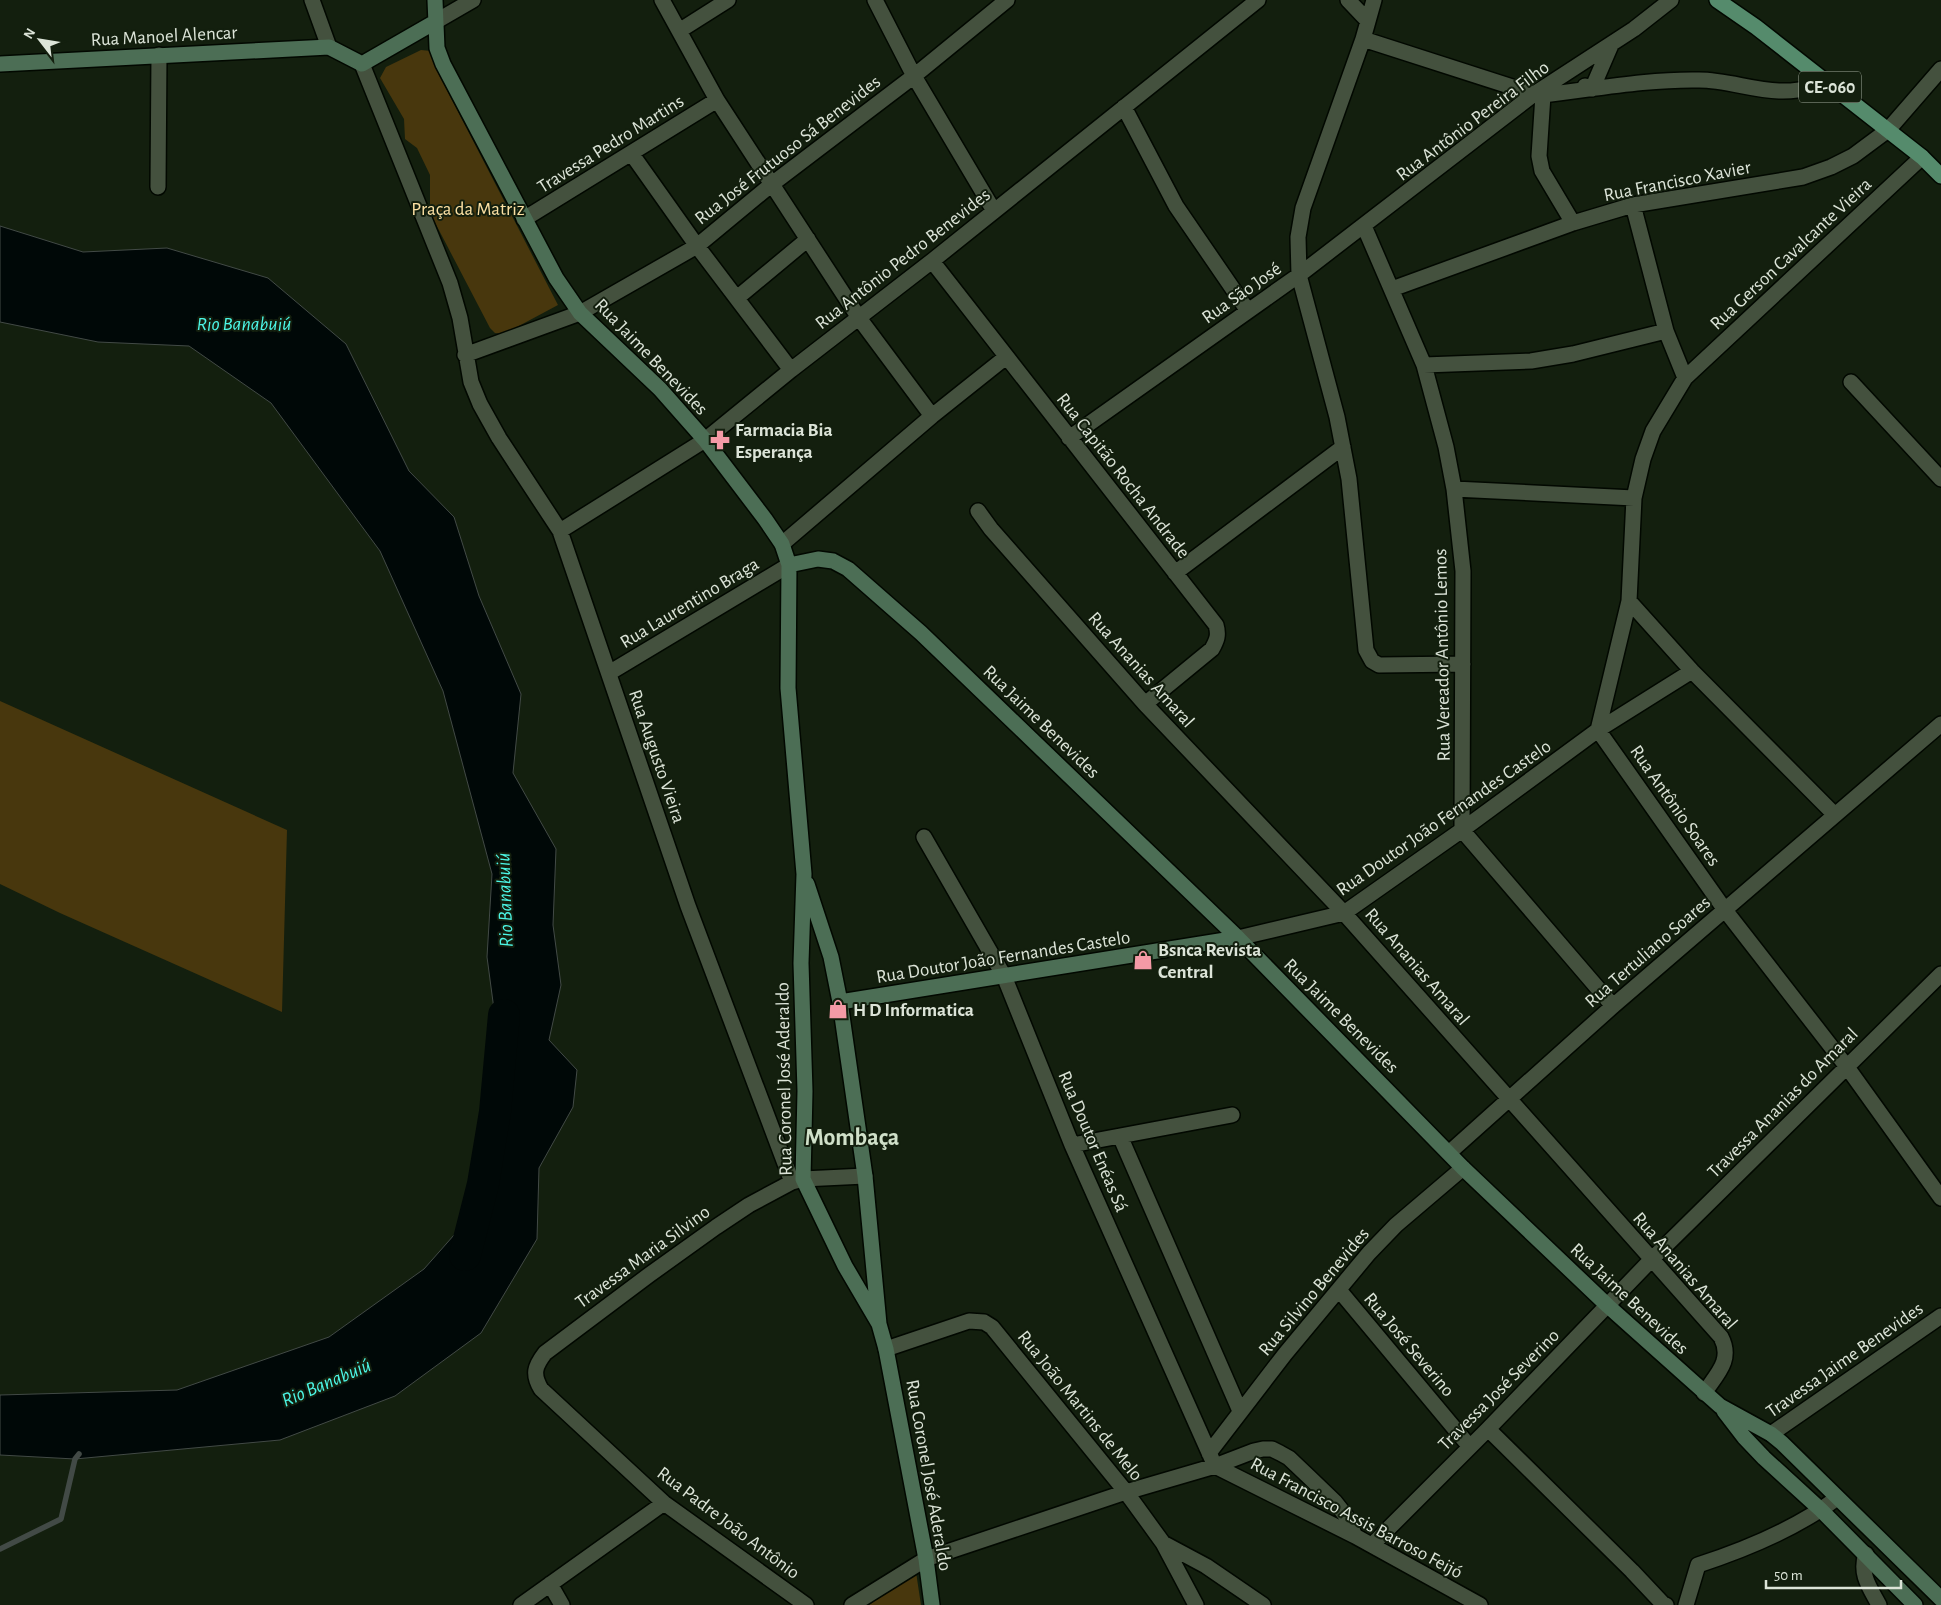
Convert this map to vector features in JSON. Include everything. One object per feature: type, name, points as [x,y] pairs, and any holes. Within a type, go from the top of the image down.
[{"type":"main road","name":"Rua Jaime Benevides","points":[[434,0],[437,48],[443,64],[556,278],[580,313],[660,389],[704,440],[765,519],[782,544],[789,565],[818,559],[833,561],[848,569],[921,633],[1238,938],[1464,1168],[1608,1306],[1720,1406]]},
{"type":"main road","name":"CE-060","points":[[1718,0],[1756,27],[1888,130],[1922,157],[1941,176]]},
{"type":"main road","points":[[329,46],[362,64],[435,22]]},
{"type":"main road","name":"Rua Manoel Alencar","points":[[0,64],[329,46]]},
{"type":"main road","name":"Rua Coronel José Aderaldo","points":[[789,565],[788,688],[804,874],[801,963],[805,1091],[798,1180],[879,1324]]},
{"type":"main road","name":"Rua Coronel José Aderaldo","points":[[804,874],[831,958],[840,1002],[865,1176],[879,1324],[886,1349],[926,1559],[932,1605]]},
{"type":"main road","name":"Rua Doutor João Fernandes Castelo","points":[[840,1002],[1238,938]]},
{"type":"main road","points":[[1720,1406],[1771,1434],[1782,1443],[1941,1599]]},
{"type":"main road","points":[[1720,1406],[1744,1437],[1764,1458],[1821,1510],[1915,1605]]},
{"type":"street","points":[[312,0],[329,46]]},
{"type":"street","points":[[435,22],[473,0]]},
{"type":"street","points":[[662,0],[717,100],[859,318],[932,416]]},
{"type":"street","points":[[679,31],[728,0]]},
{"type":"street","points":[[875,0],[914,76],[994,210]]},
{"type":"street","name":"Rua José Frutuoso Sá Benevides","points":[[465,355],[580,313],[697,246],[772,184],[914,76],[1007,0]]},
{"type":"street","name":"Rua Antônio Pedro Benevides","points":[[560,531],[704,440],[932,261],[1258,0]]},
{"type":"street","points":[[1348,0],[1368,20]]},
{"type":"street","name":"Rua São José","points":[[1069,438],[1299,275],[1298,237],[1303,208],[1363,39],[1374,0]]},
{"type":"street","name":"Rua Antônio Pereira Filho","points":[[1299,275],[1563,76],[1611,45],[1671,0]]},
{"type":"street","points":[[1363,39],[1539,94],[1671,80],[1724,82],[1778,91],[1801,90],[1828,85]]},
{"type":"street","points":[[1592,89],[1611,45]]},
{"type":"street","points":[[158,187],[159,55]]},
{"type":"street","name":"Rua Augusto Vieira","points":[[362,64],[450,284],[460,318],[471,382],[480,404],[499,438],[560,531],[688,906],[798,1180]]},
{"type":"street","name":"Rua Francisco Xavier","points":[[1392,289],[1574,223],[1633,205],[1803,177],[1853,156],[1888,130],[1941,69]]},
{"type":"street","points":[[1563,76],[1592,89]]},
{"type":"street","points":[[1539,94],[1539,156],[1542,171],[1574,223]]},
{"type":"street","name":"Travessa Pedro Martins","points":[[524,219],[717,100]]},
{"type":"street","points":[[1124,107],[1176,206],[1248,311]]},
{"type":"street","points":[[631,153],[697,246],[791,370]]},
{"type":"street","name":"Rua Gerson Cavalcante Vieira","points":[[1685,378],[1922,157]]},
{"type":"street","points":[[1598,730],[1629,601],[1634,498],[1643,459],[1653,431],[1685,378],[1666,331],[1633,205]]},
{"type":"street","name":"Rua Vereador Antônio Lemos","points":[[1364,226],[1424,365],[1446,447],[1454,489],[1463,571],[1462,830]]},
{"type":"street","points":[[737,298],[808,239]]},
{"type":"street","name":"Rua Capitão Rocha Andrade","points":[[932,261],[1216,625],[1217,641],[1212,649],[1145,704]]},
{"type":"street","points":[[1299,275],[1337,417],[1349,479],[1366,650],[1372,661],[1379,664],[1463,664]]},
{"type":"street","points":[[1424,365],[1531,361],[1573,354],[1666,331]]},
{"type":"street","points":[[782,544],[932,416],[1006,357]]},
{"type":"street","points":[[1850,382],[1941,478]]},
{"type":"street","points":[[1175,572],[1343,447]]},
{"type":"street","points":[[1454,489],[1634,498]]},
{"type":"street","name":"Rua Ananias Amaral","points":[[978,511],[991,529],[1145,704],[1344,913],[1721,1337],[1726,1346],[1724,1362],[1704,1393]]},
{"type":"street","name":"Rua Laurentino Braga","points":[[609,673],[789,565]]},
{"type":"street","points":[[1629,601],[1692,670],[1835,815]]},
{"type":"street","name":"Rua Doutor João Fernandes Castelo","points":[[1238,938],[1344,913],[1462,830],[1598,730],[1692,670]]},
{"type":"street","name":"Rua Tertuliano Soares","points":[[1450,1152],[1612,1006],[1941,724]]},
{"type":"street","name":"Rua Antônio Soares","points":[[1598,730],[1725,910],[1847,1067],[1941,1198]]},
{"type":"street","points":[[1462,830],[1612,1006]]},
{"type":"street","name":"Rua Doutor Enéas Sá","points":[[924,837],[1004,976],[1072,1145],[1212,1460]]},
{"type":"street","name":"Travessa Ananias do Amaral","points":[[1652,1260],[1941,974]]},
{"type":"street","points":[[1072,1145],[1232,1114]]},
{"type":"street","name":"Rua Doutor Enéas Sá","points":[[1120,1136],[1240,1411]]},
{"type":"street","name":"Rua Silvino Benevides","points":[[1212,1460],[1240,1411],[1370,1253],[1396,1225],[1464,1168]]},
{"type":"street","points":[[798,1180],[865,1176]]},
{"type":"street","name":"Travessa Maria Silvino","points":[[541,1389],[535,1380],[534,1371],[545,1352],[716,1226],[749,1205],[798,1180]]},
{"type":"street","name":"Travessa José Severino","points":[[1372,1546],[1652,1260]]},
{"type":"street","name":"Rua José Severino","points":[[1339,1290],[1470,1447]]},
{"type":"street","name":"Travessa Jaime Benevides","points":[[1771,1434],[1941,1316]]},
{"type":"street","name":"Rua João Martins de Melo","points":[[886,1349],[969,1321],[984,1322],[992,1327],[1126,1492],[1163,1543],[1196,1605]]},
{"type":"street","name":"Rua Padre João Antônio","points":[[541,1389],[664,1503],[806,1605]]},
{"type":"street","points":[[1488,1429],[1666,1605]]},
{"type":"street","points":[[852,1605],[926,1559],[1126,1492],[1212,1460],[1254,1450],[1272,1449],[1289,1458],[1335,1502],[1346,1516],[1355,1536]]},
{"type":"street","name":"Rua Francisco Assis Barroso Feijó","points":[[1212,1460],[1480,1605]]},
{"type":"street","points":[[1686,1605],[1698,1565],[1766,1540],[1821,1510],[1838,1498]]},
{"type":"street","points":[[1328,1522],[1335,1502]]},
{"type":"street","points":[[522,1605],[664,1503]]},
{"type":"street","points":[[1163,1543],[1206,1566],[1263,1605]]},
{"type":"street","points":[[1866,1554],[1863,1562],[1866,1580],[1879,1605]]},
{"type":"street","points":[[550,1584],[562,1605]]},
{"type":"green space","name":"Praça da Matriz","points":[[421,50],[431,51],[439,75],[558,305],[504,334],[495,333],[490,328],[430,213],[430,175],[417,148],[405,139],[404,119],[380,78],[386,67]]},
{"type":"green space","points":[[0,701],[287,830],[282,1012],[60,913],[0,884]]},
{"type":"green space","points":[[916,1572],[921,1605],[869,1605]]},
{"type":"water","name":"Rio Banabuiú","points":[[0,226],[83,252],[167,248],[268,278],[346,344],[409,471],[454,517],[479,596],[521,694],[513,773],[556,849],[553,925],[561,985],[549,1040],[577,1070],[573,1107],[539,1168],[537,1239],[481,1333],[395,1396],[280,1440],[75,1459],[0,1455],[0,1395],[177,1390],[329,1337],[424,1269],[492,1192],[507,1107],[487,957],[492,874],[443,691],[380,551],[271,403],[189,346],[98,342],[0,322]]},
{"type":"waterway","name":"Rio Banabuiú","points":[[465,1255],[483,1184],[495,1112],[504,1015]]},
{"type":"waterway","points":[[0,1549],[61,1519],[75,1459],[79,1454]]},
{"type":"place","name":"Farmacia Bia Esperança","points":[[720,440]]},
{"type":"place","name":"Bsnca Revista Central","points":[[1143,960]]},
{"type":"place","name":"H D Informatica","points":[[838,1009]]},
{"type":"district","name":"Mombaça","points":[[852,1137]]}]
